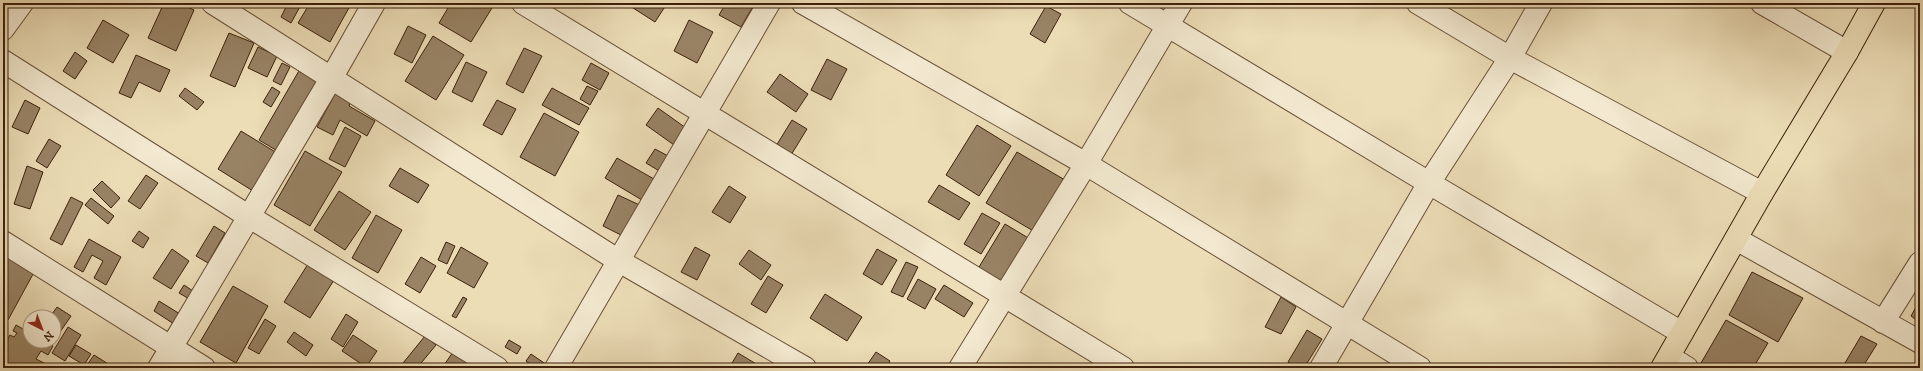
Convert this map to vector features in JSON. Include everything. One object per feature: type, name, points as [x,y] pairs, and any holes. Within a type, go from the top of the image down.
[{"type":"main road","points":[[1665,362],[1762,193],[1847,52],[1874,3]]},
{"type":"street","points":[[3,29],[22,3]]},
{"type":"street","points":[[213,3],[332,77],[619,261],[805,368]]},
{"type":"street","points":[[159,368],[332,77],[374,3]]},
{"type":"street","points":[[523,3],[1123,368]]},
{"type":"street","points":[[556,368],[703,113],[769,3]]},
{"type":"street","points":[[803,3],[1086,164],[1420,368]]},
{"type":"street","points":[[1130,3],[1682,333]]},
{"type":"street","points":[[960,368],[1086,164],[1181,3]]},
{"type":"street","points":[[1418,3],[1510,58],[1762,193]]},
{"type":"street","points":[[1321,368],[1429,183],[1510,58],[1541,3]]},
{"type":"street","points":[[1762,3],[1847,52]]},
{"type":"street","points":[[3,61],[248,216],[497,368]]},
{"type":"street","points":[[1736,239],[1920,342]]},
{"type":"street","points":[[3,242],[204,368]]},
{"type":"street","points":[[1883,322],[1920,263]]},
{"type":"street","points":[[1665,362],[1687,368]]},
{"type":"building","points":[[164,3],[178,3],[194,10],[176,51],[148,38]]},
{"type":"building","points":[[288,3],[302,3],[291,23],[281,17]]},
{"type":"building","points":[[310,3],[344,3],[350,6],[330,42],[298,23]]},
{"type":"building","points":[[451,3],[495,3],[471,42],[439,23]]},
{"type":"building","points":[[632,3],[662,3],[666,5],[655,22],[630,6]]},
{"type":"building","points":[[726,3],[755,3],[741,27],[719,15]]},
{"type":"building","points":[[1046,6],[1061,14],[1045,43],[1030,34]]},
{"type":"building","points":[[103,20],[129,35],[113,63],[87,48]]},
{"type":"building","points":[[689,20],[713,32],[697,63],[674,51]]},
{"type":"building","points":[[408,26],[426,35],[412,63],[394,54]]},
{"type":"building","points":[[229,33],[254,43],[235,87],[210,76]]},
{"type":"building","points":[[433,36],[464,55],[436,100],[405,81]]},
{"type":"building","points":[[258,47],[277,56],[267,77],[248,68]]},
{"type":"building","points":[[524,48],[542,56],[523,93],[506,84]]},
{"type":"building","points":[[75,52],[87,61],[75,79],[63,71]]},
{"type":"building","points":[[136,55],[170,70],[160,92],[139,82],[131,98],[119,93]]},
{"type":"building","points":[[827,59],[847,69],[831,100],[811,90]]},
{"type":"building","points":[[466,62],[487,72],[472,102],[452,92]]},
{"type":"building","points":[[282,63],[290,67],[281,85],[273,81]]},
{"type":"building","points":[[591,63],[609,73],[600,90],[582,80]]},
{"type":"building","points":[[300,69],[320,80],[279,152],[259,140]]},
{"type":"building","points":[[780,74],[808,94],[796,112],[767,92]]},
{"type":"building","points":[[587,86],[598,91],[590,105],[580,99]]},
{"type":"building","points":[[272,87],[280,92],[271,107],[263,102]]},
{"type":"building","points":[[185,88],[204,102],[197,110],[179,96]]},
{"type":"building","points":[[552,88],[589,108],[579,125],[542,105]]},
{"type":"building","points":[[335,94],[350,103],[349,106],[375,121],[367,136],[340,120],[333,135],[317,127]]},
{"type":"building","points":[[25,100],[40,108],[28,134],[12,127]]},
{"type":"building","points":[[497,100],[516,109],[502,135],[483,125]]},
{"type":"building","points":[[658,108],[686,128],[674,145],[646,125]]},
{"type":"building","points":[[544,113],[579,132],[555,176],[520,157]]},
{"type":"building","points":[[792,120],[807,129],[791,155],[776,146]]},
{"type":"building","points":[[977,125],[1011,146],[979,196],[946,175]]},
{"type":"building","points":[[345,127],[361,136],[345,167],[329,159]]},
{"type":"building","points":[[241,131],[277,153],[253,191],[218,169]]},
{"type":"building","points":[[49,139],[61,146],[47,168],[36,161]]},
{"type":"building","points":[[655,149],[670,157],[661,172],[646,163]]},
{"type":"building","points":[[305,151],[342,172],[310,226],[274,205]]},
{"type":"building","points":[[1017,152],[1065,180],[1035,232],[986,203]]},
{"type":"building","points":[[617,158],[654,179],[642,200],[605,178]]},
{"type":"building","points":[[27,166],[43,172],[30,209],[14,204]]},
{"type":"building","points":[[400,168],[429,185],[418,203],[389,186]]},
{"type":"building","points":[[146,175],[158,183],[140,209],[128,201]]},
{"type":"building","points":[[102,181],[120,198],[111,208],[93,190]]},
{"type":"building","points":[[939,185],[970,203],[959,220],[928,202]]},
{"type":"building","points":[[729,186],[746,197],[730,223],[712,212]]},
{"type":"building","points":[[339,191],[371,212],[345,250],[314,230]]},
{"type":"building","points":[[618,195],[644,207],[629,239],[603,226]]},
{"type":"building","points":[[71,197],[83,203],[62,245],[50,239]]},
{"type":"building","points":[[91,198],[114,216],[108,224],[85,205]]},
{"type":"building","points":[[982,213],[1000,223],[981,254],[964,244]]},
{"type":"building","points":[[376,215],[402,230],[378,273],[352,258]]},
{"type":"building","points":[[1005,224],[1030,239],[1001,287],[976,272]]},
{"type":"building","points":[[214,226],[225,233],[208,263],[196,256]]},
{"type":"building","points":[[139,231],[149,238],[143,248],[132,241]]},
{"type":"building","points":[[89,239],[121,257],[106,285],[94,278],[103,261],[92,255],[83,272],[74,267]]},
{"type":"building","points":[[446,242],[455,246],[447,264],[438,260]]},
{"type":"building","points":[[3,246],[38,265],[8,320],[3,318]]},
{"type":"building","points":[[461,247],[488,263],[474,288],[447,273]]},
{"type":"building","points":[[695,247],[710,255],[697,280],[681,272]]},
{"type":"building","points":[[172,249],[189,261],[171,289],[153,278]]},
{"type":"building","points":[[877,249],[897,260],[882,285],[863,274]]},
{"type":"building","points":[[749,250],[771,265],[761,280],[739,264]]},
{"type":"building","points":[[421,257],[436,266],[420,293],[405,284]]},
{"type":"building","points":[[906,262],[918,267],[903,297],[891,292]]},
{"type":"building","points":[[308,264],[334,280],[310,318],[284,302]]},
{"type":"building","points":[[1752,272],[1803,298],[1778,342],[1729,315]]},
{"type":"building","points":[[768,276],[783,285],[766,313],[751,304]]},
{"type":"building","points":[[918,279],[936,289],[925,309],[907,299]]},
{"type":"building","points":[[184,285],[196,293],[191,300],[179,293]]},
{"type":"building","points":[[944,285],[973,303],[964,317],[935,299]]},
{"type":"building","points":[[233,286],[268,306],[236,363],[200,342]]},
{"type":"building","points":[[825,294],[862,317],[847,341],[810,318]]},
{"type":"building","points":[[463,297],[467,299],[456,318],[452,316]]},
{"type":"building","points":[[1281,297],[1296,307],[1281,334],[1265,327]]},
{"type":"building","points":[[1920,300],[1920,323],[1911,316]]},
{"type":"building","points":[[159,301],[180,314],[174,324],[154,311]]},
{"type":"building","points":[[62,310],[71,316],[62,329]]},
{"type":"building","points":[[346,314],[358,322],[343,347],[331,339]]},
{"type":"building","points":[[265,319],[276,326],[259,354],[248,348]]},
{"type":"building","points":[[1726,320],[1768,343],[1753,368],[1709,368],[1701,363]]},
{"type":"building","points":[[16,325],[22,328],[22,349],[51,349],[48,355],[41,351],[36,359],[46,364],[44,368],[3,368],[3,347],[10,335],[14,337],[17,333],[13,331]]},
{"type":"building","points":[[68,327],[81,335],[65,361],[52,353],[54,349],[62,349],[62,337]]},
{"type":"building","points":[[1307,330],[1322,339],[1304,368],[1298,368],[1288,362]]},
{"type":"building","points":[[294,332],[313,345],[306,356],[287,342]]},
{"type":"building","points":[[353,335],[377,351],[366,367],[342,351]]},
{"type":"building","points":[[425,336],[436,345],[417,368],[399,368]]},
{"type":"building","points":[[1861,336],[1877,344],[1862,368],[1842,368]]},
{"type":"building","points":[[509,340],[521,347],[517,354],[505,347]]},
{"type":"building","points":[[76,345],[91,354],[84,365],[69,356]]},
{"type":"building","points":[[453,352],[467,362],[463,368],[442,368]]},
{"type":"building","points":[[876,352],[890,361],[886,368],[865,368]]},
{"type":"building","points":[[738,353],[763,368],[729,368]]},
{"type":"building","points":[[531,354],[550,367],[535,368],[526,361]]},
{"type":"building","points":[[94,355],[113,367],[85,368]]},
{"type":"building","points":[[63,363],[72,368],[60,368]]}]
